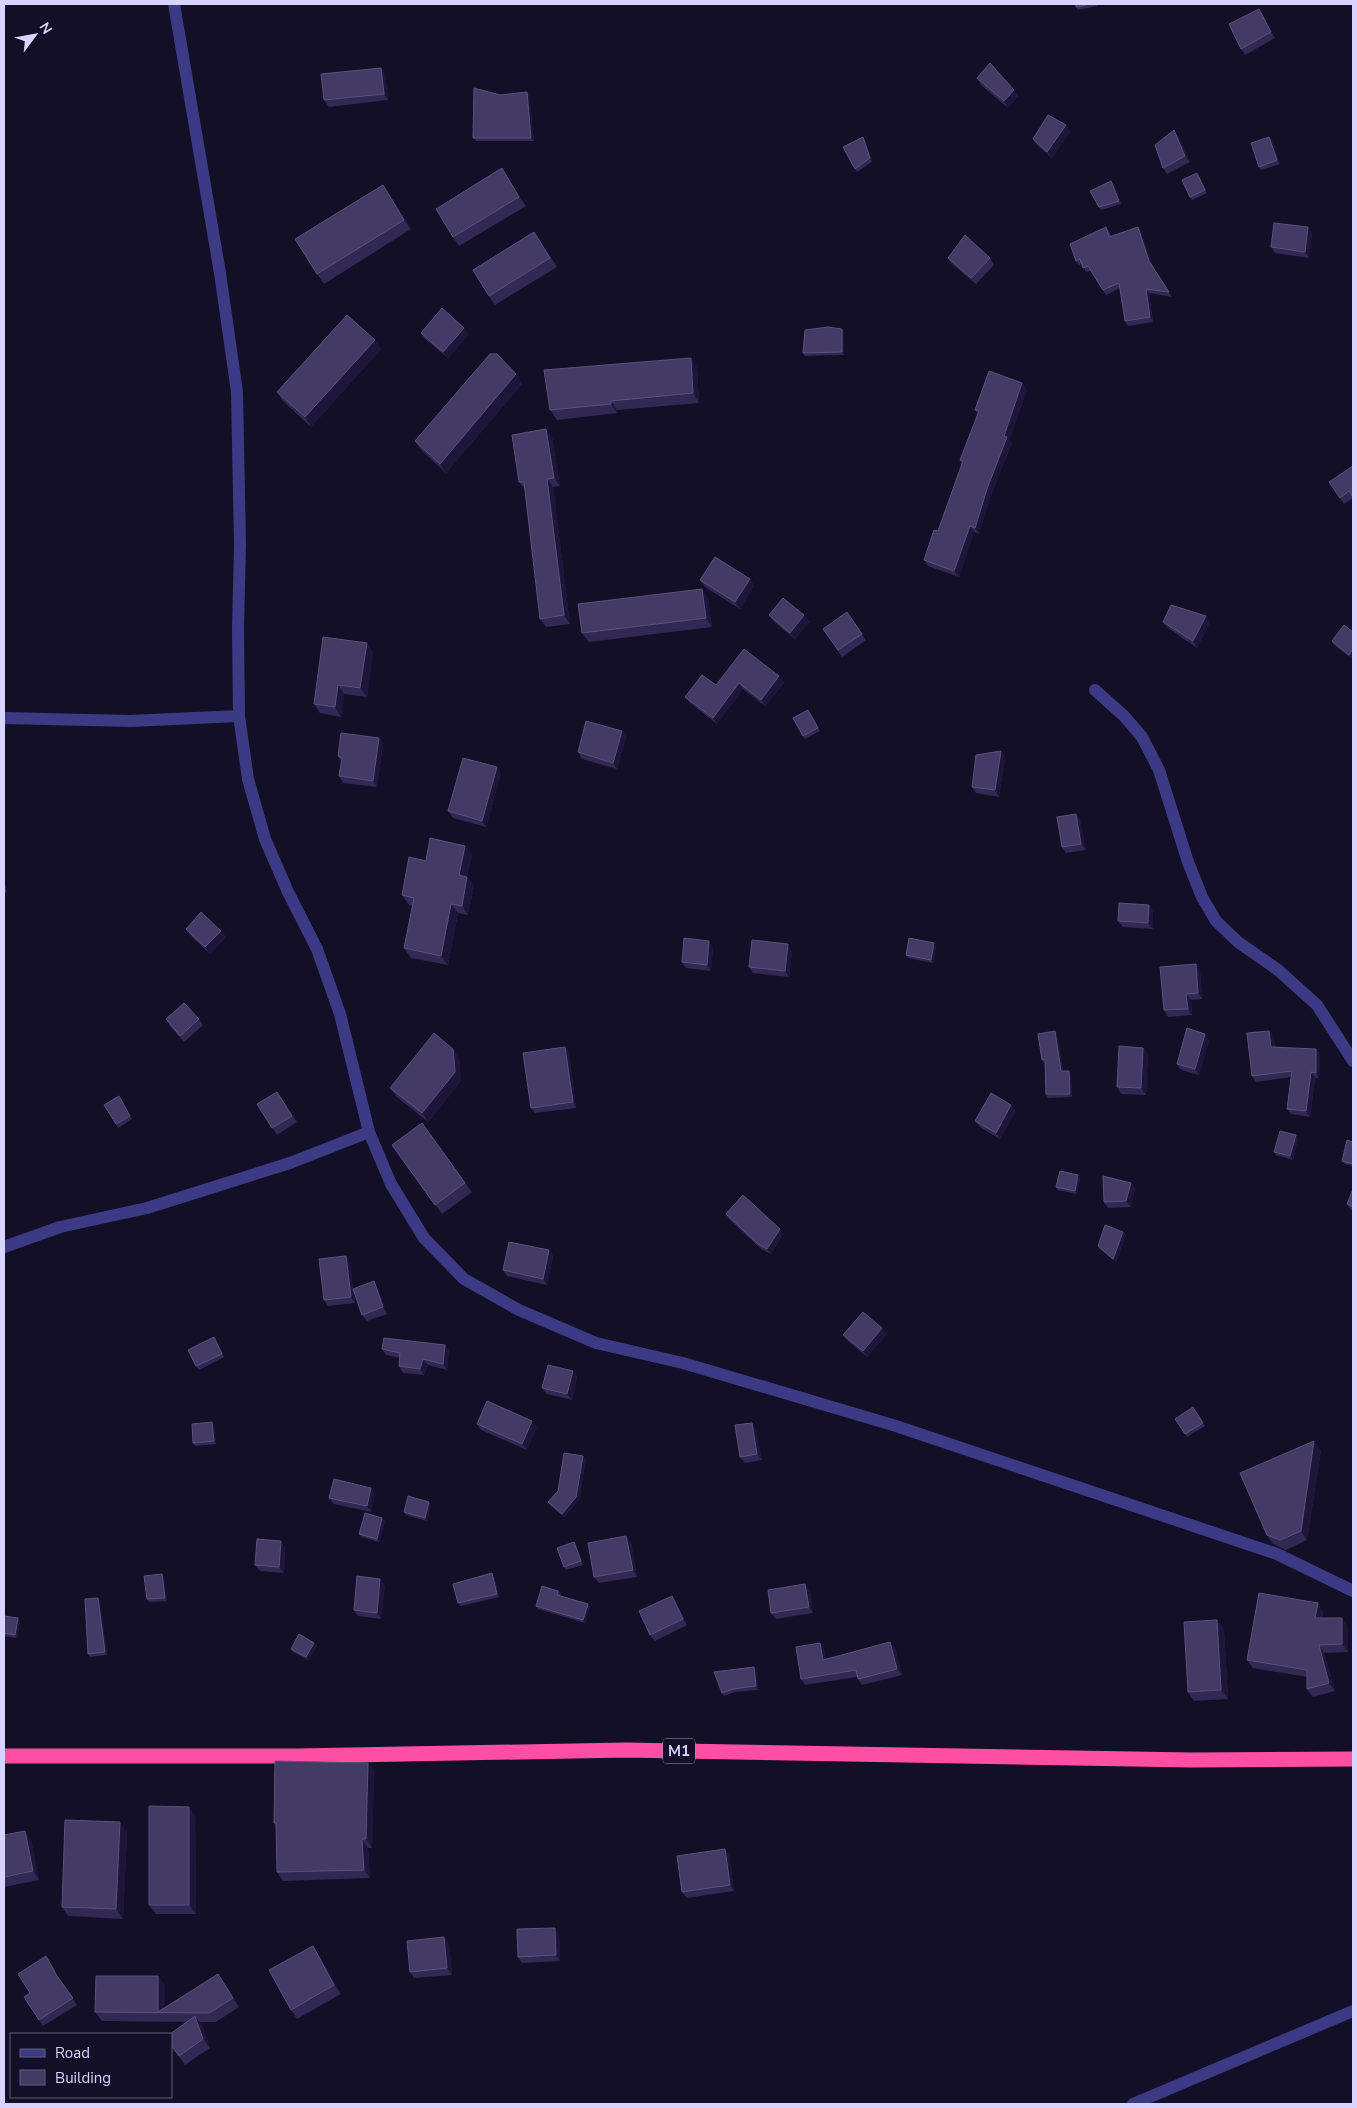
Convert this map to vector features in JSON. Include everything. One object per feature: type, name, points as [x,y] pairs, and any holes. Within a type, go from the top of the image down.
[{"type":"highway","name":"M1","points":[[4,1756],[297,1756],[626,1750],[1192,1760],[1353,1759]]},
{"type":"street","points":[[174,4],[220,273],[237,392],[240,544],[238,629],[239,716],[248,779],[265,839],[288,892],[317,949],[340,1014],[369,1132],[391,1184],[424,1238],[464,1279],[519,1310],[596,1343],[683,1363],[896,1426],[1268,1551],[1353,1591]]},
{"type":"street","points":[[1095,690],[1124,716],[1142,737],[1159,770],[1188,862],[1202,897],[1216,921],[1238,942],[1278,970],[1317,1005],[1353,1061]]},
{"type":"street","points":[[4,718],[130,721],[239,716]]},
{"type":"street","points":[[4,1247],[60,1227],[147,1208],[290,1163],[369,1132]]},
{"type":"street","points":[[1133,2104],[1353,2011]]},
{"type":"building","points":[[1076,4],[1091,4],[1076,7]]},
{"type":"building","points":[[1259,9],[1271,32],[1241,49],[1229,24]]},
{"type":"building","points":[[990,63],[1014,90],[1004,101],[977,78]]},
{"type":"building","points":[[381,68],[384,94],[324,100],[321,74]]},
{"type":"building","points":[[474,88],[500,95],[527,92],[531,138],[473,138]]},
{"type":"building","points":[[1048,115],[1066,125],[1047,152],[1033,139]]},
{"type":"building","points":[[1174,130],[1185,156],[1163,168],[1155,145]]},
{"type":"building","points":[[863,137],[870,158],[855,169],[843,147]]},
{"type":"building","points":[[1269,137],[1277,160],[1259,167],[1251,143]]},
{"type":"building","points":[[502,168],[519,197],[453,237],[436,209]]},
{"type":"building","points":[[1197,173],[1205,190],[1190,197],[1182,180]]},
{"type":"building","points":[[1111,181],[1119,201],[1099,207],[1090,191]]},
{"type":"building","points":[[383,185],[404,220],[317,274],[295,239]]},
{"type":"building","points":[[1274,223],[1308,227],[1305,252],[1271,247]]},
{"type":"building","points":[[1106,227],[1109,237],[1138,227],[1149,261],[1169,292],[1146,289],[1150,317],[1125,321],[1119,283],[1103,290],[1088,266],[1083,268],[1080,259],[1076,261],[1070,244]]},
{"type":"building","points":[[534,232],[550,258],[489,296],[473,270]]},
{"type":"building","points":[[965,235],[990,258],[971,278],[948,258]]},
{"type":"building","points":[[442,308],[464,328],[443,352],[421,333]]},
{"type":"building","points":[[347,315],[375,340],[305,417],[277,392]]},
{"type":"building","points":[[828,327],[842,329],[842,352],[803,353],[805,330]]},
{"type":"building","points":[[490,354],[497,354],[516,374],[440,464],[415,441]]},
{"type":"building","points":[[691,358],[693,393],[611,401],[611,404],[550,410],[544,370]]},
{"type":"building","points":[[989,371],[1022,383],[1004,436],[1007,437],[987,489],[975,528],[970,526],[954,571],[924,560],[934,530],[938,531],[963,461],[960,460],[979,411],[975,410]]},
{"type":"building","points":[[546,429],[554,478],[547,479],[564,615],[540,619],[524,482],[519,482],[512,435]]},
{"type":"building","points":[[1353,466],[1353,497],[1349,491],[1340,498],[1329,482]]},
{"type":"building","points":[[715,557],[750,579],[735,602],[700,580]]},
{"type":"building","points":[[702,589],[706,618],[582,633],[578,604]]},
{"type":"building","points":[[783,598],[804,615],[790,633],[769,615]]},
{"type":"building","points":[[1171,605],[1206,616],[1193,641],[1163,622]]},
{"type":"building","points":[[847,612],[862,634],[838,650],[823,629]]},
{"type":"building","points":[[1344,625],[1353,632],[1353,649],[1349,655],[1332,641]]},
{"type":"building","points":[[323,637],[367,643],[360,688],[338,685],[335,707],[314,704]]},
{"type":"building","points":[[744,649],[779,676],[761,700],[739,683],[713,718],[685,697],[702,675],[716,685]]},
{"type":"building","points":[[808,710],[818,728],[803,736],[793,718]]},
{"type":"building","points":[[586,721],[622,731],[613,763],[578,752]]},
{"type":"building","points":[[341,733],[379,738],[373,781],[339,776],[342,758],[338,756]]},
{"type":"building","points":[[1001,751],[995,790],[972,787],[976,755]]},
{"type":"building","points":[[463,758],[497,767],[482,821],[448,811]]},
{"type":"building","points":[[1076,814],[1081,844],[1062,847],[1057,817]]},
{"type":"building","points":[[430,838],[465,846],[459,875],[467,877],[462,906],[451,904],[441,956],[404,948],[414,898],[402,895],[409,857],[426,861]]},
{"type":"building","points":[[1119,903],[1149,905],[1148,923],[1118,921]]},
{"type":"building","points":[[201,912],[221,931],[205,947],[186,929]]},
{"type":"building","points":[[684,938],[709,941],[707,965],[682,962]]},
{"type":"building","points":[[909,938],[934,943],[931,960],[906,955]]},
{"type":"building","points":[[752,940],[788,944],[785,971],[749,967]]},
{"type":"building","points":[[1196,964],[1198,993],[1186,994],[1188,1009],[1164,1010],[1160,967]]},
{"type":"building","points":[[184,1003],[199,1019],[180,1036],[166,1019]]},
{"type":"building","points":[[1187,1028],[1205,1034],[1195,1069],[1177,1064]]},
{"type":"building","points":[[1055,1031],[1061,1071],[1069,1071],[1070,1094],[1046,1094],[1045,1059],[1042,1060],[1038,1034]]},
{"type":"building","points":[[1269,1031],[1271,1047],[1316,1049],[1316,1073],[1311,1072],[1306,1111],[1287,1109],[1292,1071],[1252,1076],[1247,1033]]},
{"type":"building","points":[[434,1033],[453,1049],[455,1072],[422,1113],[390,1088]]},
{"type":"building","points":[[1119,1046],[1143,1048],[1141,1088],[1117,1087]]},
{"type":"building","points":[[565,1047],[573,1102],[531,1108],[523,1053]]},
{"type":"building","points":[[277,1092],[292,1116],[272,1128],[257,1104]]},
{"type":"building","points":[[991,1093],[1011,1105],[996,1133],[975,1121]]},
{"type":"building","points":[[119,1096],[130,1116],[116,1124],[104,1105]]},
{"type":"building","points":[[422,1123],[465,1183],[435,1205],[392,1145]]},
{"type":"building","points":[[1280,1131],[1296,1135],[1290,1156],[1274,1152]]},
{"type":"building","points":[[1347,1140],[1353,1142],[1353,1164],[1342,1161]]},
{"type":"building","points":[[1060,1171],[1078,1175],[1075,1191],[1056,1187]]},
{"type":"building","points":[[1103,1176],[1131,1183],[1126,1201],[1104,1202]]},
{"type":"building","points":[[1353,1189],[1353,1207],[1347,1204]]},
{"type":"building","points":[[743,1195],[780,1229],[767,1249],[758,1244],[726,1214]]},
{"type":"building","points":[[1105,1225],[1123,1232],[1113,1259],[1098,1246]]},
{"type":"building","points":[[509,1242],[549,1250],[543,1279],[503,1270]]},
{"type":"building","points":[[346,1256],[351,1297],[324,1300],[319,1259]]},
{"type":"building","points":[[374,1281],[383,1307],[362,1315],[353,1289]]},
{"type":"building","points":[[863,1312],[882,1328],[863,1351],[843,1335]]},
{"type":"building","points":[[214,1337],[222,1354],[196,1366],[188,1350]]},
{"type":"building","points":[[384,1338],[445,1345],[443,1364],[423,1359],[420,1369],[399,1366],[400,1353],[382,1349]]},
{"type":"building","points":[[548,1365],[573,1371],[567,1394],[542,1388]]},
{"type":"building","points":[[487,1401],[532,1421],[522,1444],[477,1424]]},
{"type":"building","points":[[1193,1407],[1203,1423],[1185,1434],[1175,1419]]},
{"type":"building","points":[[212,1422],[214,1441],[193,1443],[192,1424]]},
{"type":"building","points":[[752,1423],[757,1454],[740,1457],[735,1425]]},
{"type":"building","points":[[1314,1441],[1301,1531],[1280,1540],[1267,1535],[1240,1473]]},
{"type":"building","points":[[564,1453],[583,1456],[576,1497],[562,1514],[548,1502],[558,1491]]},
{"type":"building","points":[[334,1479],[371,1488],[367,1506],[329,1498]]},
{"type":"building","points":[[408,1496],[429,1502],[425,1518],[404,1512]]},
{"type":"building","points":[[365,1513],[382,1518],[377,1539],[359,1534]]},
{"type":"building","points":[[626,1536],[633,1570],[594,1577],[588,1543]]},
{"type":"building","points":[[257,1539],[281,1541],[279,1567],[255,1565]]},
{"type":"building","points":[[574,1542],[581,1561],[564,1567],[557,1548]]},
{"type":"building","points":[[492,1573],[497,1594],[458,1603],[453,1584]]},
{"type":"building","points":[[162,1574],[165,1598],[147,1599],[144,1576]]},
{"type":"building","points":[[357,1576],[380,1579],[377,1613],[354,1610]]},
{"type":"building","points":[[805,1584],[809,1607],[771,1613],[768,1590]]},
{"type":"building","points":[[542,1586],[558,1591],[557,1595],[588,1604],[583,1620],[536,1606]]},
{"type":"building","points":[[1259,1593],[1318,1603],[1315,1618],[1342,1618],[1342,1644],[1319,1645],[1329,1683],[1307,1689],[1307,1670],[1247,1660]]},
{"type":"building","points":[[672,1596],[683,1619],[650,1635],[639,1611]]},
{"type":"building","points":[[98,1598],[105,1652],[88,1654],[85,1599]]},
{"type":"building","points":[[4,1616],[18,1618],[15,1635],[4,1633]]},
{"type":"building","points":[[1217,1620],[1221,1690],[1188,1692],[1184,1622]]},
{"type":"building","points":[[299,1634],[314,1643],[306,1657],[291,1649]]},
{"type":"building","points":[[890,1642],[897,1669],[858,1679],[856,1670],[801,1679],[796,1647],[820,1643],[823,1660]]},
{"type":"building","points":[[754,1667],[756,1686],[733,1689],[722,1693],[714,1672]]},
{"type":"building","points":[[275,1761],[368,1763],[366,1839],[362,1839],[364,1870],[277,1872],[276,1823],[274,1823]]},
{"type":"building","points":[[149,1806],[189,1807],[189,1905],[149,1905]]},
{"type":"building","points":[[65,1820],[120,1822],[116,1909],[62,1907]]},
{"type":"building","points":[[25,1831],[33,1871],[4,1877],[4,1835]]},
{"type":"building","points":[[725,1849],[730,1885],[682,1892],[677,1856]]},
{"type":"building","points":[[555,1928],[556,1955],[518,1957],[517,1929]]},
{"type":"building","points":[[444,1937],[447,1968],[410,1972],[407,1941]]},
{"type":"building","points":[[313,1946],[334,1985],[291,2010],[269,1970]]},
{"type":"building","points":[[46,1956],[57,1976],[73,1998],[39,2020],[24,1997],[30,1993],[18,1974]]},
{"type":"building","points":[[218,1974],[233,1998],[209,2013],[95,2012],[96,1976],[158,1976],[158,2012]]},
{"type":"building","points":[[195,2016],[203,2039],[179,2056],[172,2046],[171,2033]]}]
